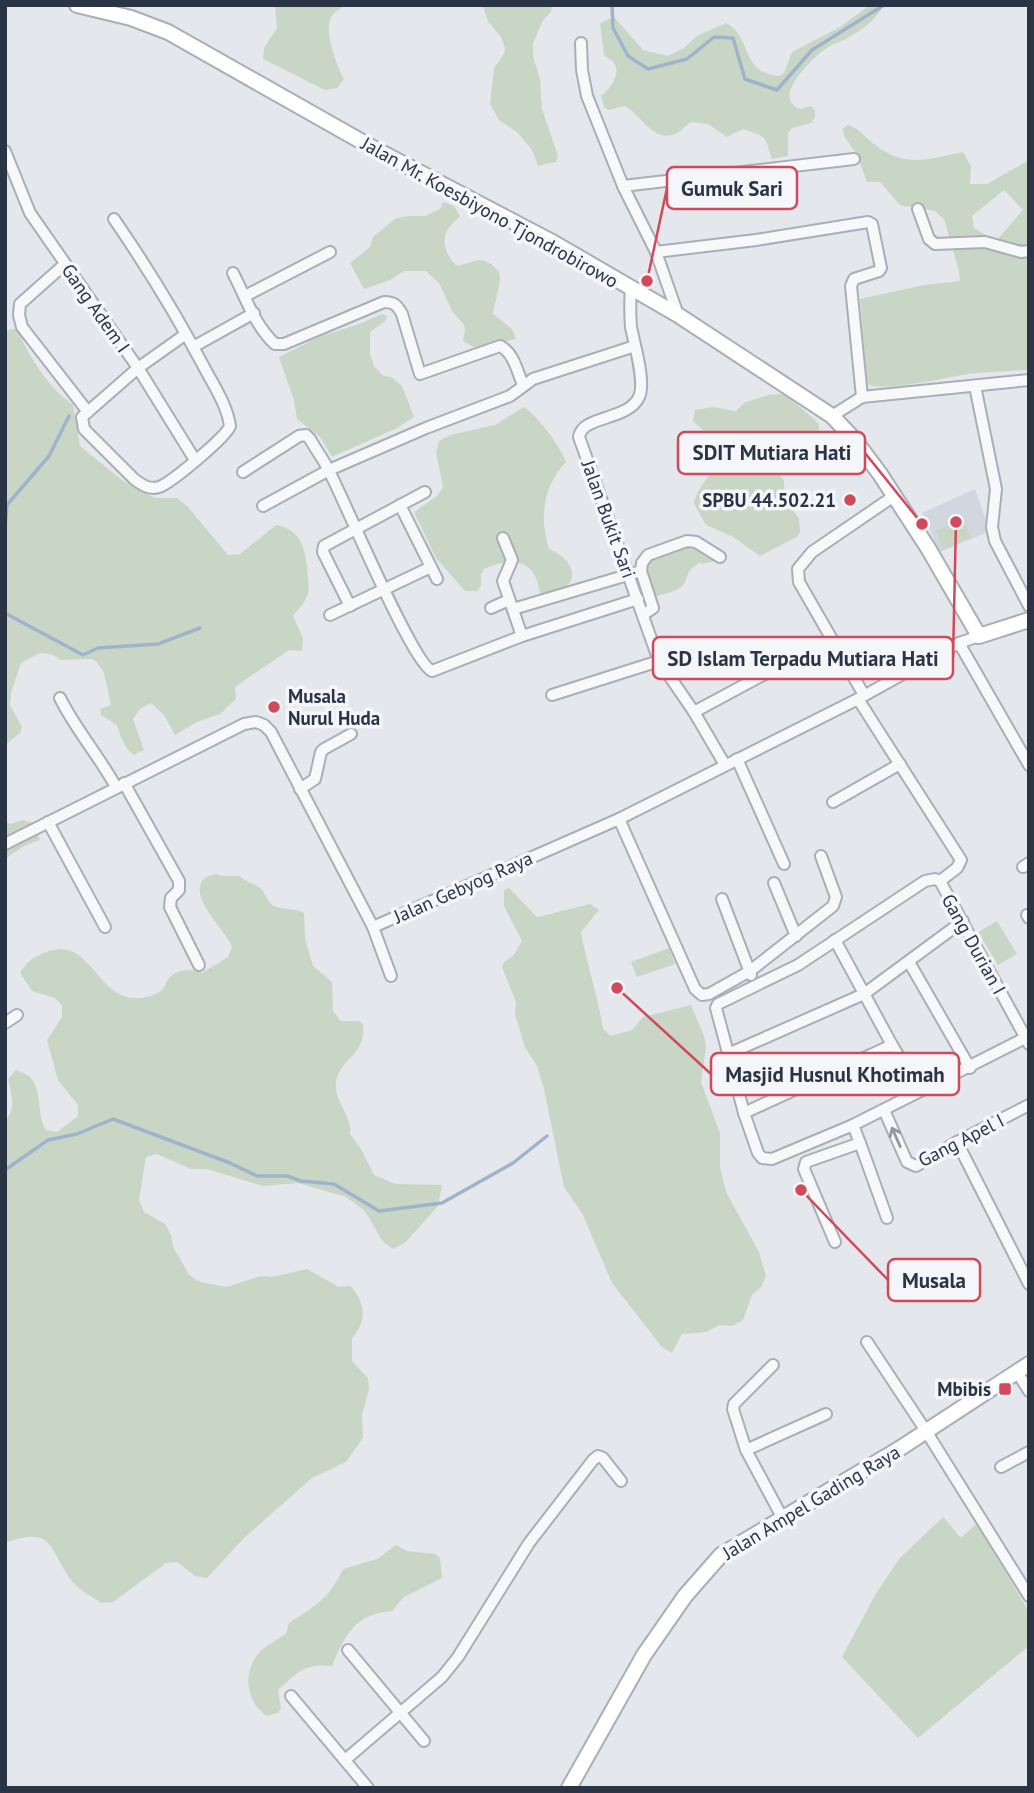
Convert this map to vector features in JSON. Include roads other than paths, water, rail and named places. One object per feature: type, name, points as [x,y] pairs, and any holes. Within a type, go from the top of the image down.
[{"type":"main road","name":"Jalan Mr. Koesbiyono Tjondrobirowo","points":[[77,5],[131,18],[168,32],[373,148],[483,204],[631,288],[832,416],[853,438],[880,474],[928,548],[979,636]]},
{"type":"main road","points":[[979,636],[1029,620]]},
{"type":"main road","name":"Jalan Ampel Gading Raya","points":[[569,1788],[644,1655],[685,1595],[721,1555],[899,1449],[1023,1368]]},
{"type":"street","points":[[582,43],[584,88],[623,186],[656,251],[678,316]]},
{"type":"street","name":"Gang Adem I","points":[[5,151],[30,213],[138,368],[195,460]]},
{"type":"street","points":[[623,186],[854,159]]},
{"type":"street","points":[[918,209],[929,239],[935,244],[985,242],[1021,252],[1029,251]]},
{"type":"street","points":[[114,219],[186,334],[227,410],[230,426],[225,436],[161,487],[142,486],[84,429],[82,417],[138,368],[186,334]]},
{"type":"street","points":[[656,251],[756,240],[868,222],[872,224],[881,268],[854,279],[851,286],[862,397]]},
{"type":"street","points":[[245,296],[330,252]]},
{"type":"street","points":[[65,264],[20,304],[20,321],[51,367],[88,412]]},
{"type":"street","points":[[233,273],[268,338],[275,344],[284,344],[384,302],[393,302],[402,314],[420,374],[500,346],[513,360],[523,385]]},
{"type":"street","name":"Jalan Bukit Sari","points":[[631,288],[630,307],[642,389],[638,399],[626,411],[585,425],[579,433],[588,463],[635,573],[638,599],[659,661],[694,712],[725,765]]},
{"type":"street","points":[[193,347],[254,313]]},
{"type":"street","points":[[263,506],[329,470],[426,428],[510,396],[523,385],[591,359],[635,346]]},
{"type":"street","points":[[832,416],[862,397],[1029,380]]},
{"type":"street","points":[[975,386],[996,489],[992,527],[995,541],[1029,606]]},
{"type":"street","points":[[243,472],[299,436],[310,439],[329,470],[383,588],[422,663],[432,671],[522,636],[638,599]]},
{"type":"street","points":[[349,606],[323,552],[324,546],[425,492]]},
{"type":"street","points":[[894,496],[812,552],[798,569],[799,582],[900,764],[961,860],[957,868],[940,881],[925,881],[798,965],[718,1004],[716,1012],[758,1153],[762,1158],[772,1159],[853,1125],[1028,1040]]},
{"type":"street","points":[[400,505],[437,579]]},
{"type":"street","points":[[503,538],[512,560],[503,581],[522,636]]},
{"type":"street","points":[[491,608],[635,573],[648,555],[687,541],[696,542],[720,557]]},
{"type":"street","points":[[330,615],[431,567]]},
{"type":"street","points":[[635,573],[653,608],[643,615]]},
{"type":"street","name":"Jalan Gebyog Raya","points":[[5,844],[244,724],[256,722],[271,732],[373,927],[619,819],[861,697],[959,643],[979,636]]},
{"type":"street","points":[[959,643],[1029,765]]},
{"type":"street","points":[[552,695],[659,661]]},
{"type":"street","points":[[694,712],[787,662]]},
{"type":"street","points":[[60,698],[74,725],[120,785],[179,881],[170,907],[199,965]]},
{"type":"street","points":[[300,789],[316,779],[324,748],[351,734]]},
{"type":"street","points":[[737,760],[785,864]]},
{"type":"street","points":[[833,802],[900,764]]},
{"type":"street","points":[[619,819],[695,989],[702,995],[709,994],[750,971],[827,911],[836,900],[821,856]]},
{"type":"street","points":[[48,822],[105,927]]},
{"type":"street","name":"Gang Durian I","points":[[940,881],[1028,1040]]},
{"type":"street","points":[[774,883],[796,936]]},
{"type":"street","points":[[722,899],[755,985]]},
{"type":"street","points":[[728,1054],[864,994],[964,921]]},
{"type":"street","points":[[373,927],[391,975]]},
{"type":"street","points":[[835,940],[920,1091]]},
{"type":"street","points":[[909,962],[970,1068]]},
{"type":"street","points":[[5,1023],[17,1015]]},
{"type":"street","points":[[744,1113],[892,1045]]},
{"type":"street","name":"Gang Apel I","points":[[884,1110],[907,1162],[912,1166],[920,1165],[957,1142],[1029,1105]]},
{"type":"street","points":[[853,1125],[887,1218]]},
{"type":"street","points":[[957,1142],[1029,1284]]},
{"type":"street","points":[[835,1242],[804,1169],[806,1162],[812,1158],[860,1143]]},
{"type":"street","points":[[867,1342],[1029,1596]]},
{"type":"street","points":[[773,1364],[734,1404],[733,1409],[746,1450],[782,1517]]},
{"type":"street","points":[[1023,1368],[1029,1391]]},
{"type":"street","points":[[746,1450],[826,1413]]},
{"type":"street","points":[[1001,1467],[1029,1452]]},
{"type":"street","points":[[345,1760],[430,1688],[458,1657],[529,1543],[593,1460],[597,1456],[603,1458],[621,1481]]},
{"type":"street","points":[[348,1650],[424,1741]]},
{"type":"street","points":[[291,1696],[368,1788]]},
{"type":"waterway","points":[[612,5],[613,28],[628,56],[648,69],[687,59],[714,37],[733,38],[745,79],[777,90],[812,50],[884,5]]},
{"type":"waterway","points":[[5,529],[7,505],[49,456],[69,416]]},
{"type":"waterway","points":[[5,613],[83,655],[98,648],[158,644],[200,628]]},
{"type":"waterway","points":[[5,1170],[48,1140],[77,1134],[113,1119],[230,1163],[257,1176],[287,1176],[301,1181],[334,1184],[379,1211],[442,1203],[513,1163],[547,1136]]},
{"type":"place","name":"Gumuk Sari","points":[[647,281]]},
{"type":"place","name":"SPBU 44.502.21","points":[[850,500]]},
{"type":"place","name":"SD Islam Terpadu Mutiara Hati","points":[[956,522]]},
{"type":"place","name":"SDIT Mutiara Hati","points":[[922,524]]},
{"type":"place","name":"Musala Nurul Huda","points":[[274,707]]},
{"type":"place","name":"Masjid Husnul Khotimah","points":[[617,988]]},
{"type":"place","name":"Musala","points":[[801,1190]]},
{"type":"place","name":"Mbibis","points":[[1005,1389]]}]
